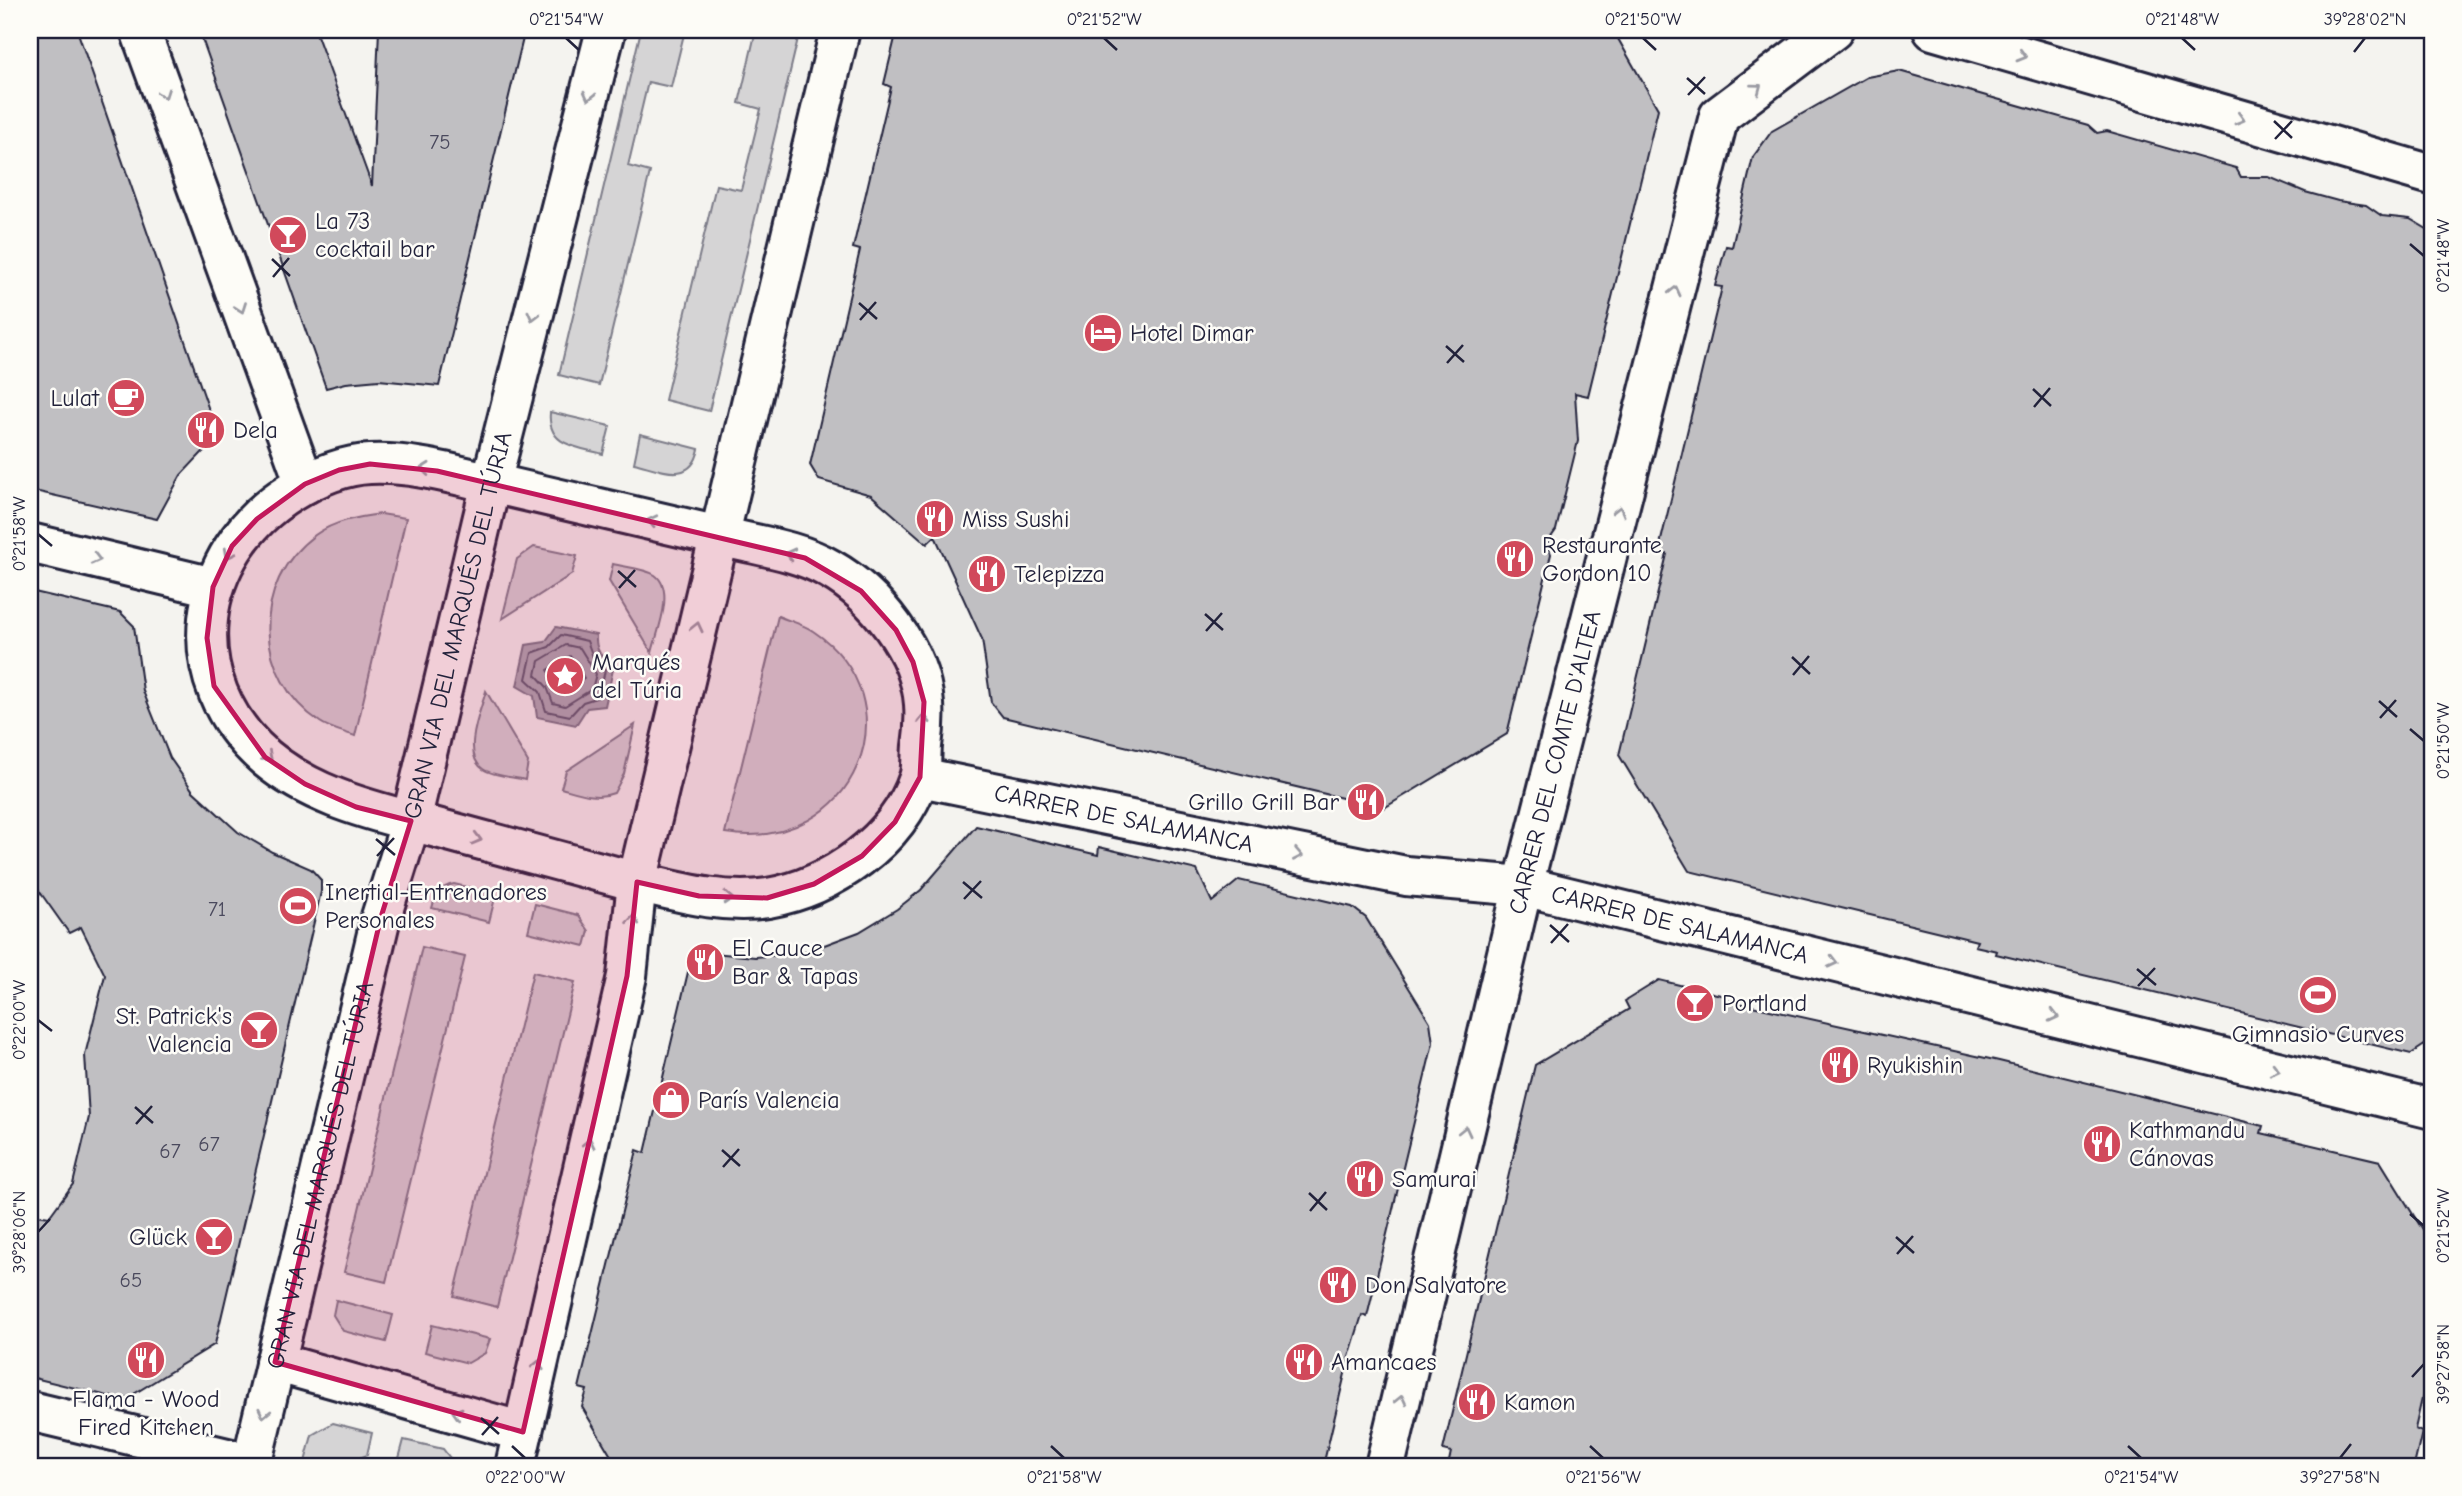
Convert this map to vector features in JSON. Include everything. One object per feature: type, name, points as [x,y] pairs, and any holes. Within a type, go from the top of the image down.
[{"type":"street","points":[[141,30],[305,484]]},
{"type":"street","name":"GRAN VIA DEL MARQUÉS DEL TÚRIA","points":[[252,1465],[381,916],[411,821],[491,483],[606,30]]},
{"type":"street","points":[[275,1363],[519,1449],[627,976],[637,883],[840,30]]},
{"type":"street","name":"CARRER DEL COMTE D'ALTEA","points":[[1385,1466],[1524,886],[1719,116],[1833,30]]},
{"type":"street","points":[[1933,30],[2432,175]]},
{"type":"street","points":[[370,464],[437,471],[491,483],[805,558],[830,569],[862,592],[895,630],[913,662],[924,702],[919,777],[895,822],[862,856],[814,884],[767,898],[699,896],[637,883],[356,807],[305,784],[265,757],[234,721],[214,686],[207,638],[213,587],[232,545],[257,519],[305,484],[339,470],[370,464]]},
{"type":"street","points":[[30,542],[213,587]]},
{"type":"street","name":"CARRER DE SALAMANCA","points":[[919,777],[1406,877],[1524,886],[2432,1109]]},
{"type":"street","points":[[30,1411],[252,1465]]},
{"type":"highlighted area","points":[[370,464],[437,471],[805,558],[861,591],[896,630],[913,662],[924,702],[920,777],[895,822],[862,856],[814,884],[767,898],[699,896],[637,882],[627,976],[523,1432],[275,1362],[381,917],[411,821],[356,807],[305,784],[265,757],[214,686],[207,638],[213,587],[232,546],[257,519],[305,484],[339,470]]},
{"type":"shaded area","points":[[641,30],[685,30],[671,87],[648,82],[628,166],[650,172],[599,385],[559,375]]},
{"type":"shaded area","points":[[756,30],[800,30],[709,411],[665,400],[716,185],[741,190],[761,109],[739,103]]},
{"type":"shaded area","points":[[550,412],[610,426],[603,454],[574,447],[558,438],[550,423]]},
{"type":"shaded area","points":[[640,434],[699,449],[689,468],[682,471],[664,471],[634,463]]},
{"type":"shaded area","points":[[381,514],[406,518],[355,736],[320,722],[298,703],[282,681],[272,656],[268,630],[271,604],[279,578],[294,555],[315,535],[338,523]]},
{"type":"shaded area","points":[[534,547],[577,556],[572,574],[502,619],[517,559]]},
{"type":"shaded area","points":[[613,564],[645,571],[655,575],[661,582],[664,591],[663,613],[652,653],[609,581]]},
{"type":"shaded area","points":[[778,616],[813,631],[845,661],[862,695],[866,731],[857,766],[838,797],[808,820],[770,833],[725,833]]},
{"type":"shaded area","points":[[486,691],[528,762],[525,780],[483,769],[473,753],[474,731]]},
{"type":"shaded area","points":[[635,725],[624,774],[614,793],[594,796],[561,788],[566,771]]},
{"type":"shaded area","points":[[454,884],[496,894],[489,922],[432,908],[439,892]]},
{"type":"shaded area","points":[[535,904],[578,915],[589,931],[585,946],[528,932]]},
{"type":"shaded area","points":[[422,947],[465,957],[386,1282],[344,1272]]},
{"type":"shaded area","points":[[533,972],[575,982],[497,1307],[454,1296]]},
{"type":"shaded area","points":[[336,1300],[393,1315],[386,1342],[343,1331],[333,1315]]},
{"type":"shaded area","points":[[432,1325],[490,1339],[485,1353],[468,1363],[425,1352]]},
{"type":"shaded area","points":[[333,1423],[372,1433],[367,1455],[340,1466],[304,1466],[312,1435]]},
{"type":"shaded area","points":[[404,1440],[443,1449],[456,1466],[402,1466],[398,1462]]},
{"type":"water","points":[[556,627],[596,635],[600,653],[614,665],[605,706],[587,708],[576,725],[537,717],[534,696],[517,686],[526,645],[545,642]]},
{"type":"building","points":[[30,30],[77,30],[218,436],[181,475],[157,519],[30,490]]},
{"type":"building","points":[[199,30],[315,30],[372,186],[379,30],[525,30],[439,386],[379,380],[326,388]]},
{"type":"building","points":[[897,30],[1613,30],[1658,109],[1588,396],[1575,393],[1578,441],[1556,530],[1547,543],[1551,554],[1507,734],[1384,808],[1003,717],[991,702],[982,639],[935,536],[927,544],[871,495],[819,480],[810,465],[860,250],[853,248],[891,87],[884,84]]},
{"type":"building","points":[[1899,71],[2088,125],[2097,133],[2107,131],[2236,168],[2241,177],[2269,177],[2305,192],[2366,205],[2382,216],[2410,219],[2432,232],[2432,1040],[2411,1054],[1996,954],[1997,951],[1975,946],[1977,941],[1689,871],[1619,755],[1667,554],[1658,553],[1722,287],[1715,286],[1726,246],[1732,247],[1753,157],[1772,131],[1867,77]]},
{"type":"building","points":[[30,591],[120,612],[134,626],[143,691],[170,758],[193,791],[238,832],[272,852],[311,869],[321,880],[321,892],[215,1344],[124,1400],[30,1377],[30,1214],[49,1217],[73,1184],[89,1117],[85,1055],[105,975],[81,927],[69,933],[30,878]]},
{"type":"building","points":[[976,826],[1098,855],[1099,847],[1197,870],[1212,902],[1239,880],[1352,907],[1366,918],[1430,1022],[1433,1043],[1367,1317],[1362,1315],[1349,1357],[1323,1466],[617,1466],[582,1407],[587,1390],[579,1388],[637,1150],[645,1153],[693,951],[755,957],[803,953],[859,932],[897,909],[921,890]]},
{"type":"building","points":[[1659,980],[1725,996],[1725,1000],[1999,1061],[2263,1126],[2261,1133],[2380,1161],[2432,1245],[2432,1355],[2415,1429],[2422,1432],[2414,1466],[1448,1466],[1451,1452],[1443,1450],[1535,1065],[1629,1009],[1625,1001]]},
{"type":"place","name":"La 73 cocktail bar","points":[[288,235]]},
{"type":"place","name":"Hotel Dimar","points":[[1103,333]]},
{"type":"place","name":"Lulat","points":[[126,398]]},
{"type":"place","name":"Dela","points":[[206,430]]},
{"type":"place","name":"Miss Sushi","points":[[935,519]]},
{"type":"place","name":"Restaurante Gordon 10","points":[[1515,559]]},
{"type":"place","name":"Telepizza","points":[[987,574]]},
{"type":"place","name":"Marqués del Túria","points":[[565,676]]},
{"type":"place","name":"Grillo Grill Bar","points":[[1366,802]]},
{"type":"place","name":"Inertial-Entrenadores Personales","points":[[298,906]]},
{"type":"place","name":"El Cauce Bar & Tapas","points":[[705,962]]},
{"type":"place","name":"Gimnasio Curves","points":[[2318,995]]},
{"type":"place","name":"Portland","points":[[1695,1003]]},
{"type":"place","name":"St. Patrick's Valencia","points":[[259,1030]]},
{"type":"place","name":"Ryukishin","points":[[1840,1065]]},
{"type":"place","name":"París Valencia","points":[[671,1100]]},
{"type":"place","name":"Kathmandu Cánovas","points":[[2102,1144]]},
{"type":"place","name":"Samurai","points":[[1365,1179]]},
{"type":"place","name":"Glück","points":[[214,1237]]},
{"type":"place","name":"Don Salvatore","points":[[1338,1285]]},
{"type":"place","name":"Flama - Wood Fired Kitchen","points":[[146,1360]]},
{"type":"place","name":"Amancaes","points":[[1304,1362]]},
{"type":"place","name":"Kamon","points":[[1477,1402]]}]
